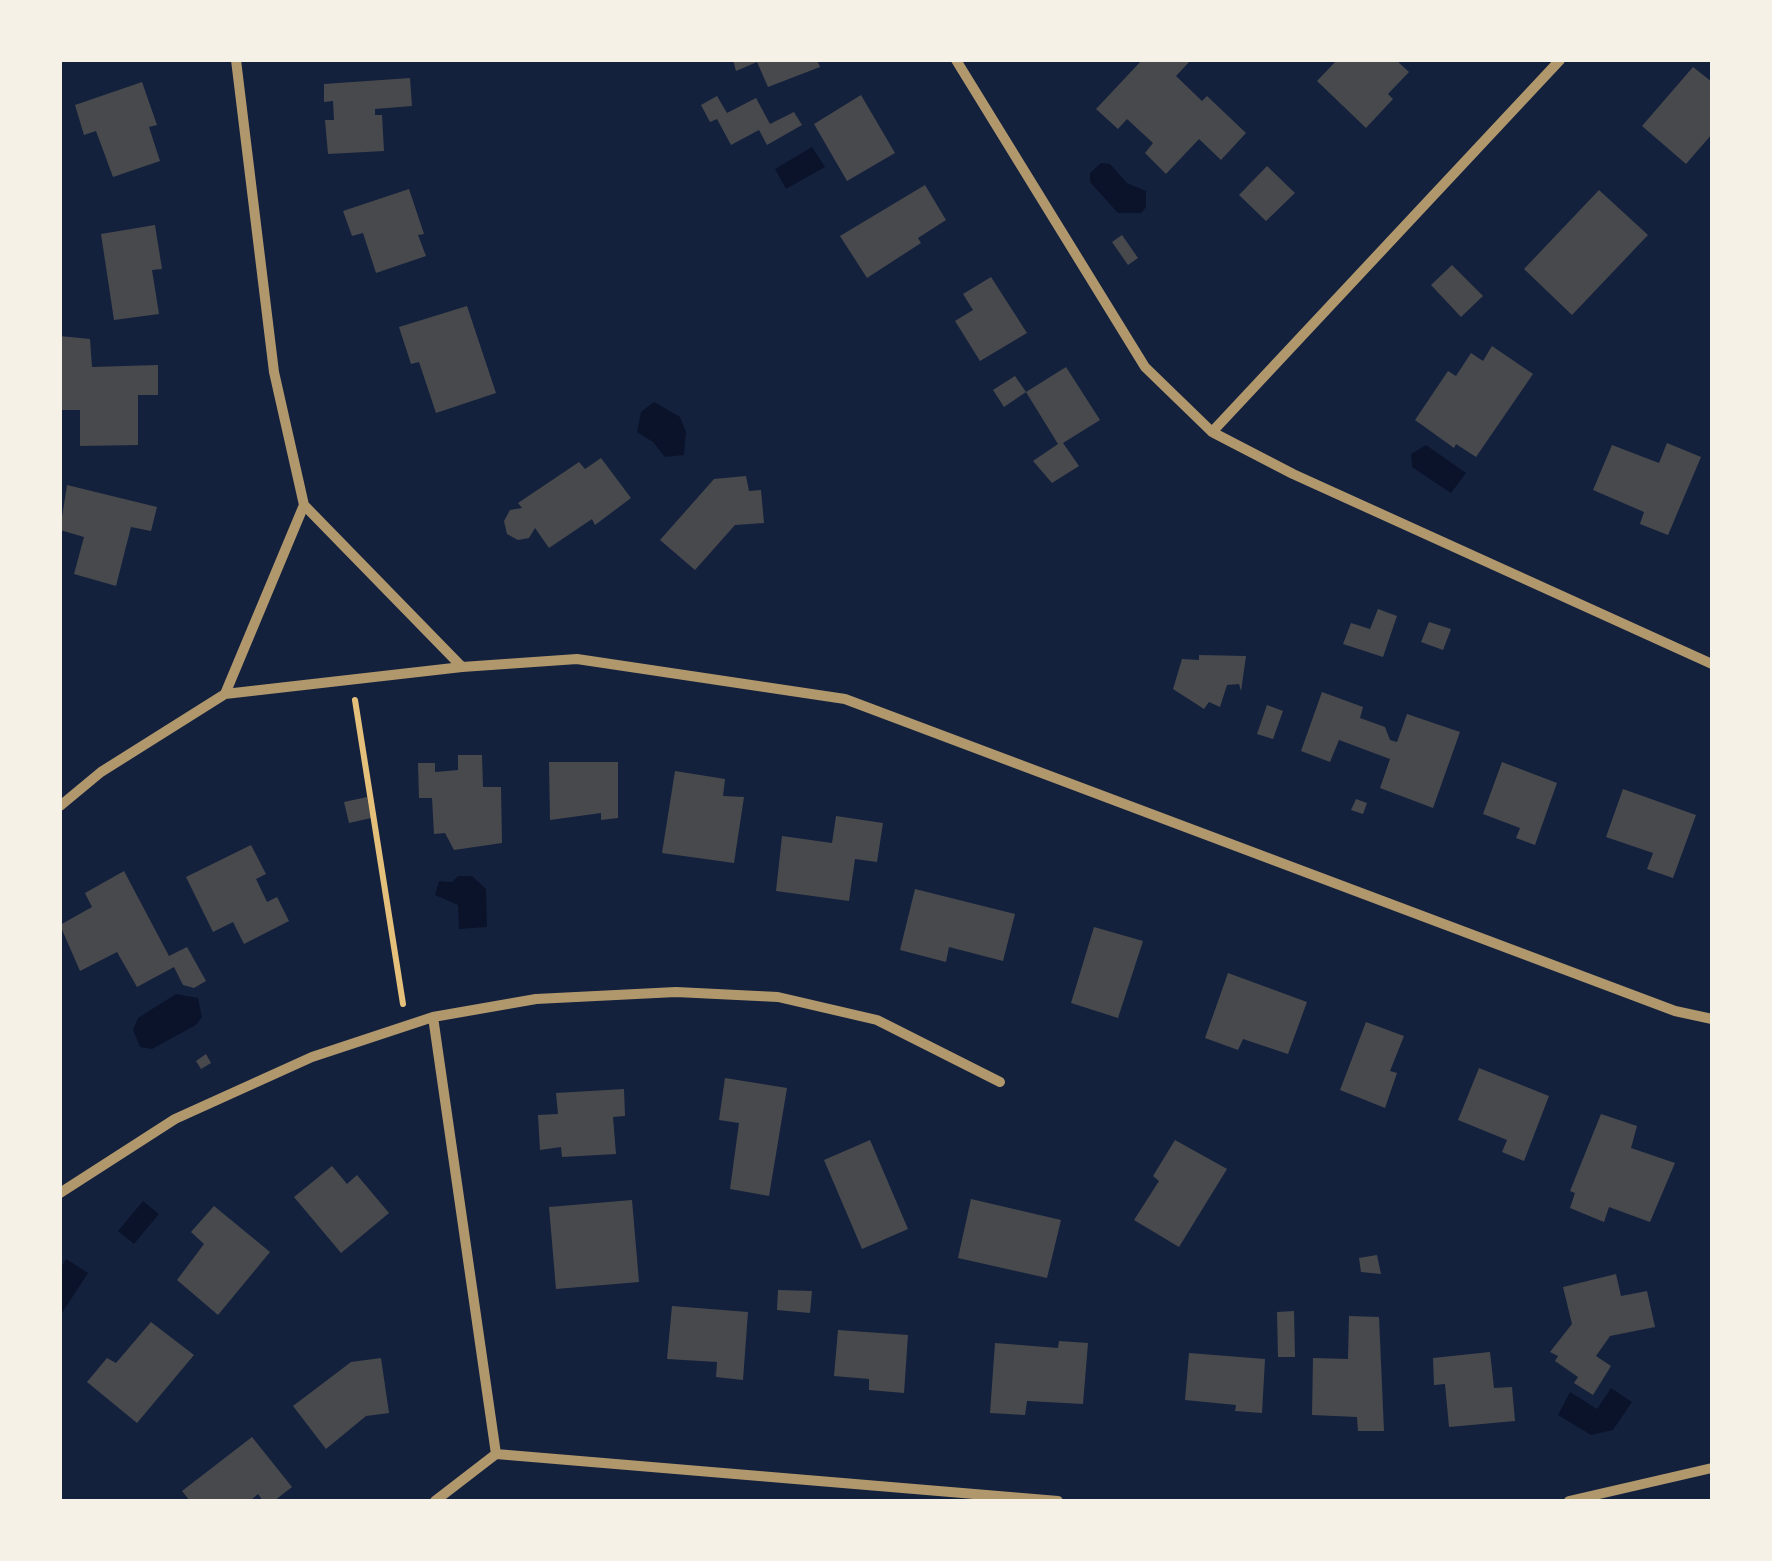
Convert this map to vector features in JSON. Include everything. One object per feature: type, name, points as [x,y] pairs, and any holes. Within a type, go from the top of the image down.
[{"type":"street","points":[[236,60],[274,372],[304,505],[462,667]]},
{"type":"street","points":[[956,60],[1145,367],[1212,432],[1293,474],[1712,664]]},
{"type":"street","points":[[1212,432],[1560,60]]},
{"type":"street","points":[[225,694],[304,505]]},
{"type":"street","points":[[60,806],[101,772],[225,694],[462,667],[577,659],[845,699],[1674,1011],[1712,1019]]},
{"type":"street","points":[[60,1192],[175,1119],[312,1056],[433,1017],[536,998],[676,992],[778,997],[877,1020],[1000,1082]]},
{"type":"street","points":[[433,1017],[496,1454]]},
{"type":"street","points":[[435,1501],[496,1454],[1058,1501]]},
{"type":"street","points":[[1569,1501],[1712,1468]]},
{"type":"path","points":[[351,679],[406,1026]]},
{"type":"water","points":[[812,147],[825,167],[786,189],[775,169]]},
{"type":"water","points":[[1101,163],[1110,164],[1127,183],[1146,191],[1146,207],[1141,213],[1118,213],[1090,182],[1090,173]]},
{"type":"water","points":[[654,402],[680,417],[686,432],[684,455],[665,457],[653,442],[637,432],[641,412]]},
{"type":"water","points":[[1426,445],[1466,473],[1451,493],[1412,467],[1411,454]]},
{"type":"water","points":[[458,876],[472,876],[486,889],[487,927],[459,929],[458,905],[435,895],[439,881],[452,882]]},
{"type":"water","points":[[176,994],[198,998],[202,1017],[196,1025],[152,1049],[140,1047],[133,1030],[138,1018]]},
{"type":"water","points":[[143,1201],[159,1214],[134,1244],[118,1231]]},
{"type":"water","points":[[66,1259],[88,1273],[60,1316],[60,1269]]},
{"type":"water","points":[[1611,1388],[1632,1402],[1613,1430],[1591,1435],[1558,1415],[1570,1392],[1597,1409]]},
{"type":"building","points":[[733,60],[817,60],[820,67],[768,87],[757,62],[736,71]]},
{"type":"building","points":[[1142,60],[1191,60],[1176,76],[1202,101],[1207,96],[1246,133],[1221,160],[1199,139],[1166,174],[1145,153],[1153,143],[1127,119],[1118,129],[1096,109]]},
{"type":"building","points":[[1337,60],[1396,60],[1409,72],[1388,94],[1393,99],[1366,128],[1317,81]]},
{"type":"building","points":[[1693,67],[1712,82],[1712,134],[1686,164],[1642,126]]},
{"type":"building","points":[[410,78],[412,106],[375,109],[375,115],[382,115],[384,151],[328,154],[325,120],[334,120],[333,101],[324,102],[324,84]]},
{"type":"building","points":[[142,82],[157,125],[149,127],[160,161],[113,177],[96,131],[84,135],[75,105]]},
{"type":"building","points":[[861,95],[895,153],[847,181],[814,124]]},
{"type":"building","points":[[717,96],[727,113],[756,98],[770,124],[794,112],[802,125],[767,145],[759,130],[731,145],[717,119],[710,122],[701,105]]},
{"type":"building","points":[[1267,166],[1295,193],[1266,221],[1239,195]]},
{"type":"building","points":[[925,185],[946,220],[918,238],[921,243],[867,278],[840,236]]},
{"type":"building","points":[[409,189],[424,234],[418,235],[426,256],[376,273],[363,233],[352,236],[343,211]]},
{"type":"building","points":[[1599,190],[1648,235],[1572,315],[1524,269]]},
{"type":"building","points":[[155,225],[162,269],[152,270],[159,314],[114,320],[101,234]]},
{"type":"building","points":[[1122,235],[1138,258],[1128,265],[1112,242]]},
{"type":"building","points":[[1452,265],[1483,296],[1461,317],[1431,285]]},
{"type":"building","points":[[991,277],[1027,333],[980,361],[955,321],[973,310],[963,294]]},
{"type":"building","points":[[467,306],[496,393],[436,413],[419,362],[411,364],[399,327]]},
{"type":"building","points":[[60,336],[90,339],[92,367],[158,365],[158,395],[138,395],[138,445],[80,446],[80,410],[60,410]]},
{"type":"building","points":[[1492,346],[1533,374],[1476,457],[1456,444],[1454,448],[1415,420],[1448,371],[1456,376],[1471,353],[1483,361]]},
{"type":"building","points":[[1066,367],[1100,420],[1063,443],[1079,466],[1052,483],[1033,461],[1058,444],[1026,392]]},
{"type":"building","points":[[1015,376],[1026,392],[1004,407],[993,390]]},
{"type":"building","points":[[1667,443],[1701,457],[1668,535],[1640,524],[1644,512],[1593,490],[1612,445],[1659,463]]},
{"type":"building","points":[[601,458],[631,498],[595,525],[592,519],[549,548],[535,528],[529,538],[518,540],[507,534],[504,521],[510,510],[522,508],[518,503],[579,462],[585,469]]},
{"type":"building","points":[[746,476],[749,491],[761,490],[764,523],[735,525],[695,570],[660,540],[714,479]]},
{"type":"building","points":[[67,485],[157,507],[151,531],[131,527],[116,586],[74,574],[84,537],[60,530]]},
{"type":"building","points":[[1378,609],[1397,616],[1383,657],[1343,644],[1351,623],[1370,629]]},
{"type":"building","points":[[1429,622],[1451,629],[1443,650],[1421,642]]},
{"type":"building","points":[[1199,655],[1246,656],[1241,691],[1239,684],[1227,685],[1220,707],[1209,702],[1204,709],[1173,689],[1182,659],[1199,660]]},
{"type":"building","points":[[1322,692],[1363,707],[1360,718],[1385,727],[1390,740],[1397,742],[1407,714],[1460,732],[1433,808],[1380,788],[1390,759],[1339,740],[1330,762],[1301,751]]},
{"type":"building","points":[[1267,705],[1283,711],[1273,739],[1257,734]]},
{"type":"building","points":[[458,755],[482,755],[483,787],[501,787],[502,843],[454,850],[445,833],[434,834],[432,798],[419,798],[418,763],[435,763],[435,772],[458,770]]},
{"type":"building","points":[[549,762],[618,762],[618,818],[601,820],[601,813],[550,820]]},
{"type":"building","points":[[1502,762],[1557,783],[1535,845],[1516,838],[1520,828],[1483,814]]},
{"type":"building","points":[[675,771],[725,779],[723,796],[744,797],[734,863],[662,853]]},
{"type":"building","points":[[1623,789],[1696,815],[1673,878],[1647,869],[1653,853],[1606,837]]},
{"type":"building","points":[[367,797],[371,818],[349,823],[344,802]]},
{"type":"building","points":[[1356,799],[1367,803],[1363,814],[1351,810]]},
{"type":"building","points":[[836,816],[883,823],[877,862],[855,859],[849,901],[776,891],[782,836],[832,843]]},
{"type":"building","points":[[251,845],[266,874],[256,879],[267,902],[277,897],[289,921],[244,944],[233,922],[213,932],[186,877]]},
{"type":"building","points":[[124,871],[169,956],[187,947],[206,981],[194,988],[183,985],[174,967],[137,987],[117,952],[80,971],[60,925],[92,907],[85,893]]},
{"type":"building","points":[[915,889],[1015,914],[1003,961],[949,947],[946,962],[900,950]]},
{"type":"building","points":[[1094,927],[1143,941],[1118,1018],[1071,1003]]},
{"type":"building","points":[[1228,973],[1307,1002],[1288,1054],[1243,1039],[1238,1050],[1205,1038]]},
{"type":"building","points":[[1366,1022],[1404,1036],[1390,1071],[1397,1073],[1385,1108],[1340,1090]]},
{"type":"building","points":[[206,1054],[211,1063],[201,1069],[196,1061]]},
{"type":"building","points":[[1479,1068],[1549,1096],[1524,1161],[1502,1152],[1507,1140],[1458,1120]]},
{"type":"building","points":[[725,1078],[787,1088],[769,1196],[730,1189],[739,1123],[719,1120]]},
{"type":"building","points":[[624,1089],[625,1116],[613,1117],[616,1154],[562,1157],[561,1147],[540,1150],[538,1115],[558,1114],[556,1093]]},
{"type":"building","points":[[1601,1114],[1637,1126],[1631,1148],[1675,1163],[1650,1222],[1609,1207],[1604,1222],[1570,1208],[1575,1193],[1570,1191]]},
{"type":"building","points":[[870,1140],[908,1229],[862,1249],[824,1160]]},
{"type":"building","points":[[1175,1140],[1227,1169],[1179,1247],[1134,1220],[1159,1181],[1153,1176]]},
{"type":"building","points":[[332,1166],[347,1184],[357,1175],[389,1213],[341,1253],[294,1197]]},
{"type":"building","points":[[971,1199],[1061,1220],[1047,1278],[958,1258]]},
{"type":"building","points":[[632,1200],[639,1282],[556,1289],[549,1207]]},
{"type":"building","points":[[214,1206],[270,1252],[218,1315],[177,1280],[204,1244],[191,1232]]},
{"type":"building","points":[[1377,1255],[1381,1274],[1361,1272],[1359,1258]]},
{"type":"building","points":[[1616,1274],[1621,1296],[1647,1291],[1655,1327],[1610,1336],[1596,1356],[1611,1366],[1593,1395],[1574,1383],[1578,1377],[1555,1361],[1558,1356],[1550,1352],[1572,1324],[1563,1287]]},
{"type":"building","points":[[778,1290],[812,1291],[810,1313],[777,1310]]},
{"type":"building","points":[[672,1306],[748,1312],[743,1380],[716,1377],[717,1362],[667,1359]]},
{"type":"building","points":[[1294,1311],[1295,1357],[1278,1357],[1277,1312]]},
{"type":"building","points":[[1349,1316],[1379,1317],[1384,1431],[1358,1431],[1357,1417],[1312,1415],[1313,1358],[1348,1359]]},
{"type":"building","points":[[151,1322],[194,1355],[137,1423],[87,1382],[107,1358],[116,1363]]},
{"type":"building","points":[[838,1330],[908,1335],[904,1393],[869,1390],[869,1379],[834,1376]]},
{"type":"building","points":[[1059,1341],[1088,1343],[1083,1404],[1027,1401],[1025,1415],[990,1413],[995,1343],[1058,1348]]},
{"type":"building","points":[[1490,1352],[1494,1388],[1512,1387],[1515,1421],[1449,1427],[1445,1384],[1434,1385],[1433,1358]]},
{"type":"building","points":[[1189,1353],[1265,1359],[1262,1413],[1235,1411],[1236,1405],[1185,1400]]},
{"type":"building","points":[[381,1358],[389,1413],[366,1416],[326,1449],[293,1406],[351,1362]]},
{"type":"building","points":[[252,1437],[292,1487],[274,1501],[263,1501],[258,1494],[250,1501],[190,1501],[182,1491]]}]
